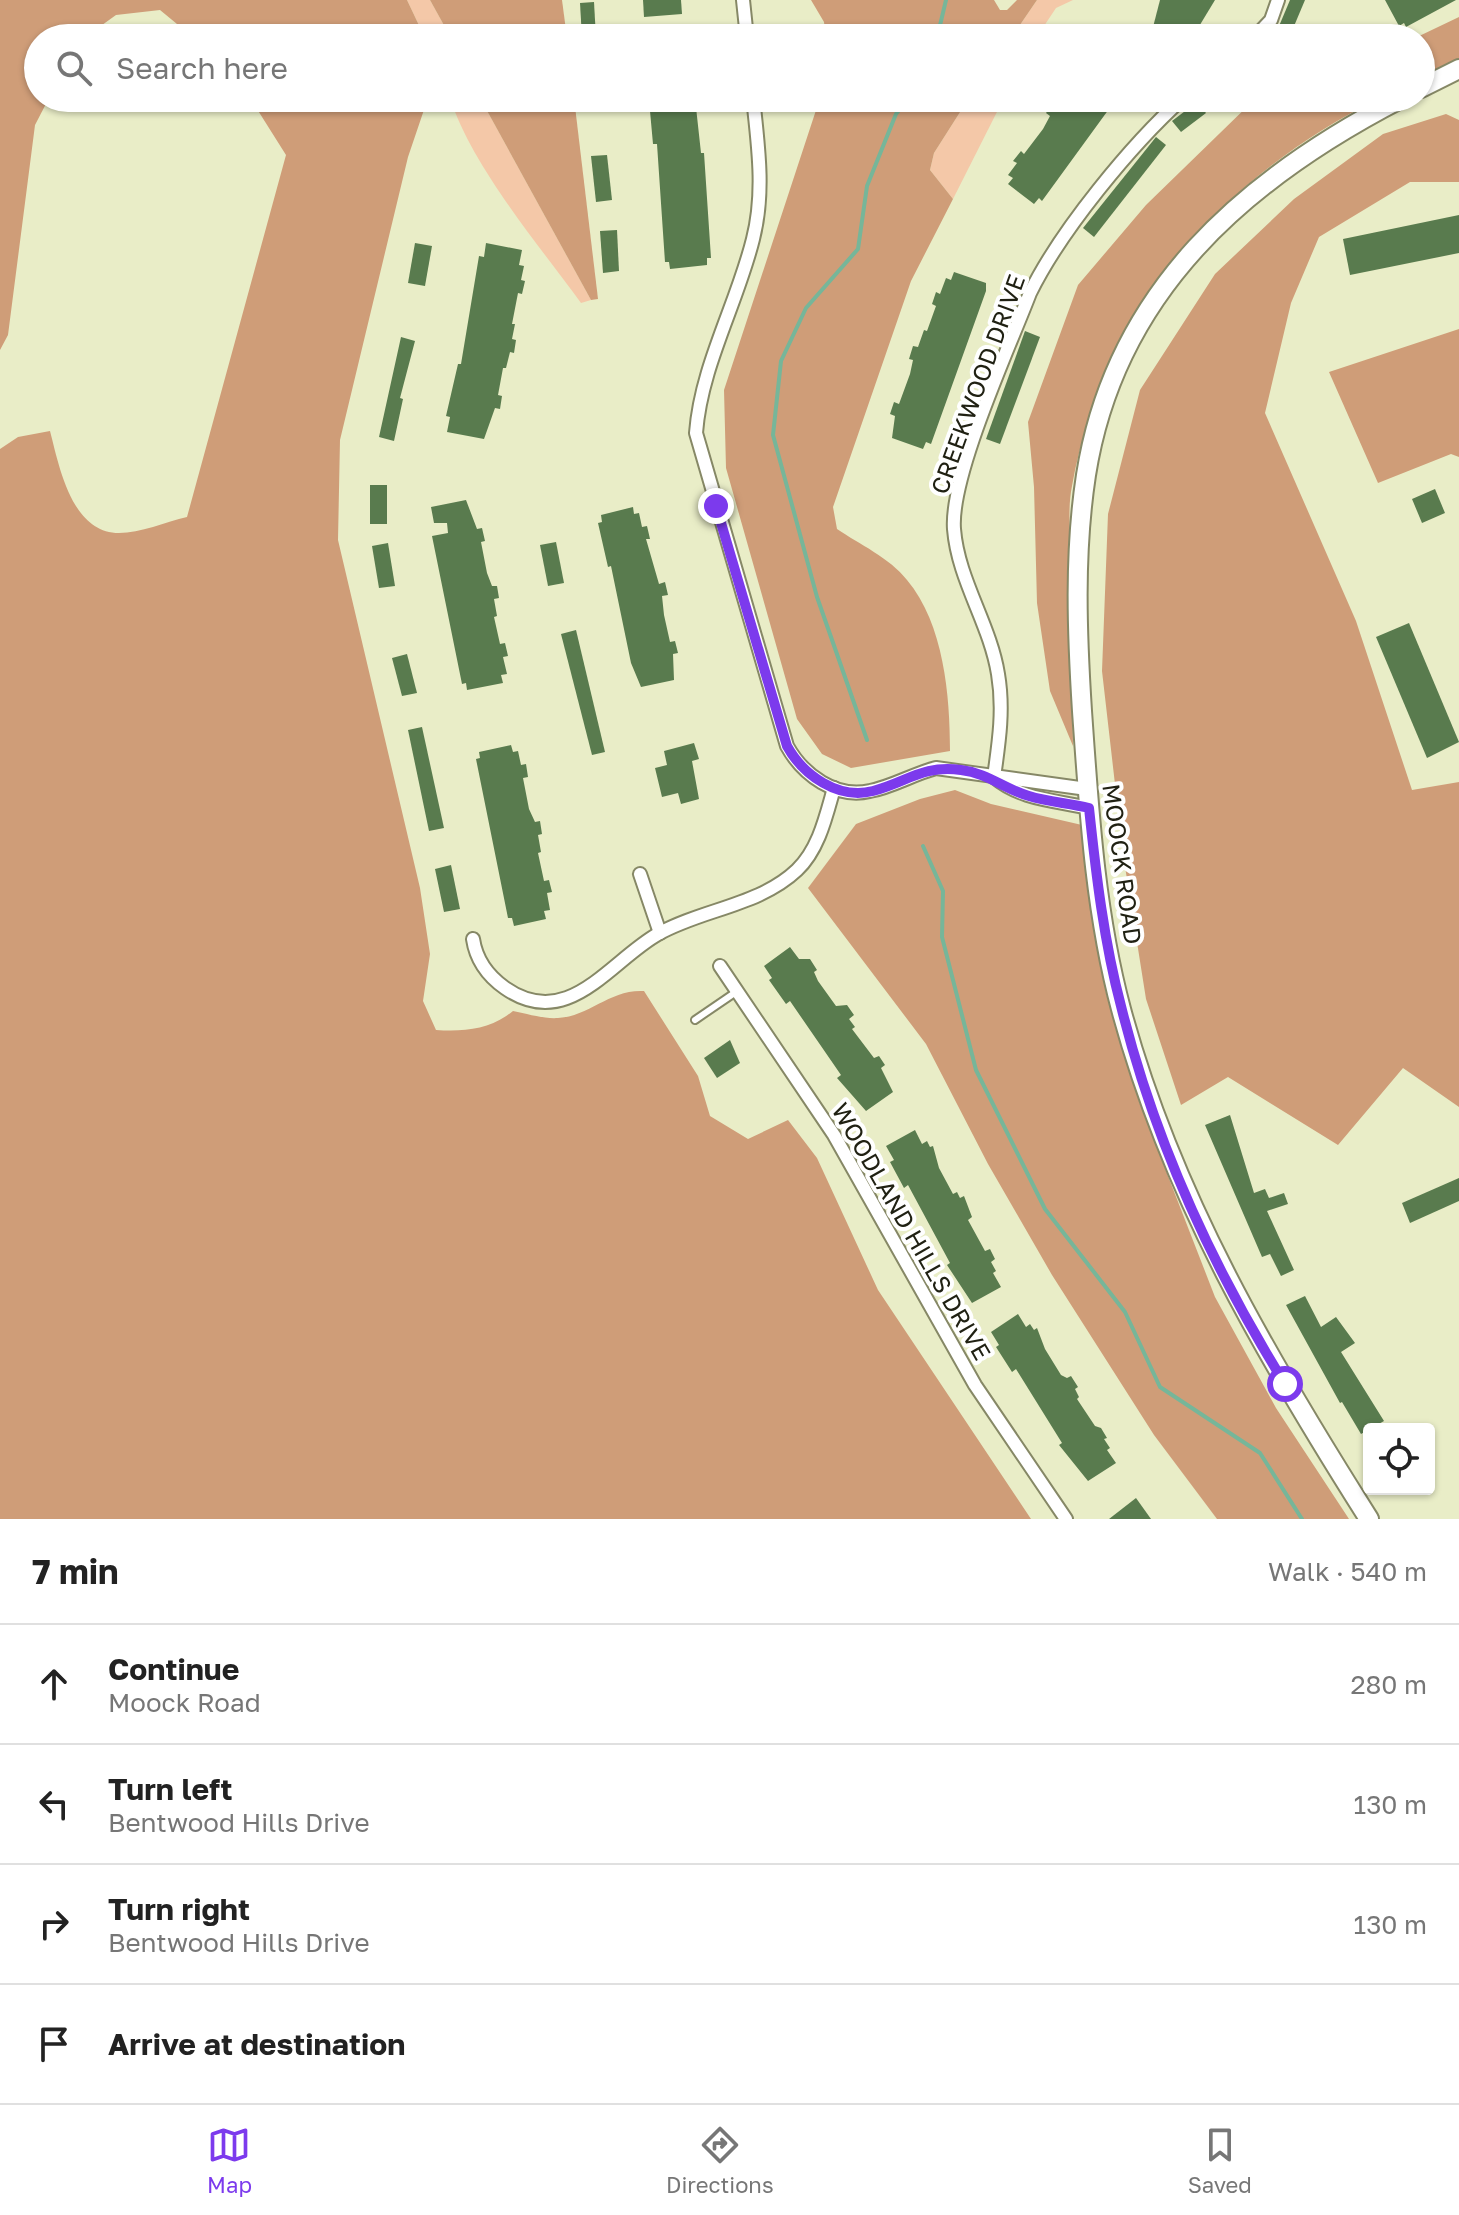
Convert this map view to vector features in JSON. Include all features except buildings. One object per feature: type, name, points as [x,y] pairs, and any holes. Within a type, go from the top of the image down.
[{"type":"main road","points":[[1435,81],[1459,69]]},
{"type":"main road","name":"MOOCK ROAD","points":[[1369,1519],[1265,1353],[1194,1214],[1167,1149],[1120,1005],[1098,886],[1087,789],[1079,662],[1082,511],[1087,471],[1103,406],[1130,344],[1176,270],[1241,200],[1309,149],[1376,112]]},
{"type":"street","points":[[743,0],[746,24]]},
{"type":"street","points":[[1267,24],[1278,0]]},
{"type":"street","points":[[754,112],[760,164],[758,217],[705,381],[696,433],[787,746],[796,762],[809,774],[834,788],[856,793],[873,791],[916,772],[936,768],[994,777],[1014,776],[1087,789]]},
{"type":"street","name":"CREEKWOOD DRIVE","points":[[994,777],[1001,731],[998,675],[956,551],[954,526],[959,488],[1030,293],[1045,262],[1150,127],[1167,112]]},
{"type":"street","points":[[994,777],[1008,788],[1029,796],[1089,808]]},
{"type":"street","points":[[473,939],[479,959],[500,985],[515,995],[549,1002],[595,984],[660,933],[754,896],[797,870],[808,857],[824,824],[834,788]]},
{"type":"street","points":[[640,874],[660,933]]},
{"type":"street","name":"WOODLAND HILLS DRIVE","points":[[720,966],[834,1135],[975,1385],[1066,1519]]},
{"type":"lane","points":[[695,1020],[736,992]]},
{"type":"shaded area","points":[[0,0],[407,0],[418,24],[177,24],[160,10],[116,15],[103,24],[24,24],[24,112],[42,112],[35,125],[8,335],[0,350]]},
{"type":"shaded area","points":[[407,0],[430,0],[443,24],[418,24]]},
{"type":"shaded area","points":[[430,0],[562,0],[565,24],[443,24]]},
{"type":"shaded area","points":[[811,0],[994,0],[1000,10],[1007,10],[1017,0],[1037,0],[1021,24],[824,22]]},
{"type":"shaded area","points":[[1037,0],[1073,0],[1056,8],[1045,24],[1021,24]]},
{"type":"shaded area","points":[[1459,17],[1459,59],[1435,71],[1435,28]]},
{"type":"shaded area","points":[[259,112],[423,112],[408,157],[340,440],[338,540],[420,888],[430,954],[423,1001],[436,1030],[477,1028],[496,1022],[513,1011],[547,1018],[569,1016],[621,994],[644,991],[698,1076],[710,1116],[748,1139],[788,1120],[817,1158],[878,1290],[1031,1519],[0,1519],[0,449],[18,437],[50,431],[63,478],[78,510],[89,522],[103,530],[127,533],[187,517],[286,155]]},
{"type":"shaded area","points":[[455,112],[488,112],[591,300],[581,303],[508,204]]},
{"type":"shaded area","points":[[488,112],[576,112],[598,299],[591,300]]},
{"type":"shaded area","points":[[815,112],[960,112],[934,153],[930,170],[953,199],[911,281],[833,507],[837,529],[900,572],[929,618],[937,639],[946,684],[950,751],[851,768],[822,754],[797,719],[726,468],[724,390]]},
{"type":"shaded area","points":[[960,112],[997,112],[953,199],[930,170],[934,153]]},
{"type":"shaded area","points":[[1242,112],[1355,112],[1270,167],[1222,209],[1179,255],[1142,306],[1111,362],[1088,422],[1072,486],[1069,515],[1073,746],[1050,691],[1037,603],[1034,487],[1028,422],[1078,285],[1146,205]]},
{"type":"shaded area","points":[[1446,114],[1459,120],[1459,182],[1410,182],[1319,237],[1291,303],[1265,413],[1356,621],[1412,790],[1459,782],[1459,1107],[1403,1068],[1338,1145],[1228,1077],[1181,1105],[1146,999],[1123,854],[1102,671],[1108,514],[1140,390],[1215,274],[1294,199],[1383,134]]},
{"type":"shaded area","points":[[1459,329],[1459,457],[1451,454],[1378,483],[1329,372]]},
{"type":"shaded area","points":[[955,790],[991,804],[1082,825],[1106,993],[1140,1104],[1215,1297],[1276,1408],[1349,1519],[1217,1519],[1154,1435],[1052,1275],[988,1164],[926,1044],[808,888],[856,824],[920,799]]},
{"type":"waterway","points":[[940,24],[946,0]]},
{"type":"waterway","points":[[867,740],[817,597],[773,435],[781,361],[806,308],[858,249],[867,186],[898,112]]},
{"type":"waterway","points":[[923,846],[943,891],[942,937],[976,1070],[1045,1209],[1125,1312],[1160,1387],[1260,1453],[1302,1519]]},
{"type":"route","points":[[716,506],[787,746],[796,762],[809,774],[834,788],[856,793],[873,791],[916,772],[936,768],[958,769],[994,777],[1008,788],[1029,796],[1089,808],[1098,886],[1120,1005],[1152,1108],[1194,1214],[1265,1353],[1285,1384]]}]
